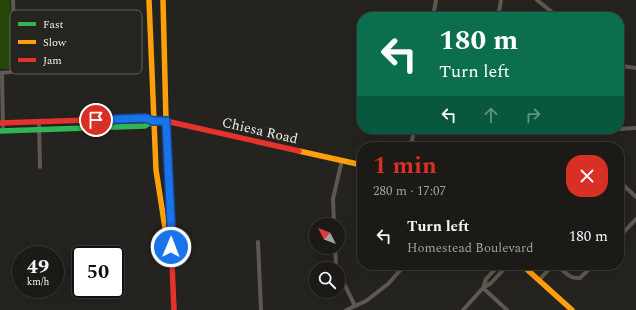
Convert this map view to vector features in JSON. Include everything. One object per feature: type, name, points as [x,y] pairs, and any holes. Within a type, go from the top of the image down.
[{"type":"main road","points":[[149,0],[156,170],[171,259]]},
{"type":"main road","points":[[163,0],[166,121],[174,310]]},
{"type":"main road","points":[[1,123],[146,118],[153,121]]},
{"type":"main road","points":[[1,131],[145,126],[153,121]]},
{"type":"main road","name":"Chiesa Road","points":[[153,121],[166,121],[357,164]]},
{"type":"main road","points":[[527,270],[572,310]]},
{"type":"street","points":[[13,0],[13,10]]},
{"type":"street","points":[[434,12],[436,0]]},
{"type":"street","points":[[499,12],[501,0]]},
{"type":"street","points":[[537,0],[552,12]]},
{"type":"street","points":[[624,66],[636,68]]},
{"type":"street","points":[[1,73],[1,131]]},
{"type":"street","points":[[39,122],[40,167]]},
{"type":"street","points":[[624,129],[636,128]]},
{"type":"street","points":[[334,218],[333,199],[342,160]]},
{"type":"street","points":[[624,186],[636,197]]},
{"type":"street","points":[[624,231],[636,218]]},
{"type":"street","points":[[258,242],[262,310]]},
{"type":"street","points":[[346,310],[366,301],[388,284],[401,270]]},
{"type":"street","points":[[483,288],[486,279],[494,270]]},
{"type":"street","points":[[463,310],[483,288],[491,283],[503,270]]},
{"type":"street","points":[[538,280],[548,270]]},
{"type":"street","points":[[562,270],[574,279],[580,278],[588,270]]},
{"type":"street","points":[[345,285],[355,306]]},
{"type":"street","points":[[483,288],[507,310]]},
{"type":"green space","points":[[0,0],[10,0],[10,69],[0,69]]},
{"type":"traffic: fast","points":[[0,131],[145,126],[153,121]]},
{"type":"traffic: slow","points":[[149,0],[156,170],[168,247]]},
{"type":"traffic: slow","points":[[163,0],[171,240]]},
{"type":"traffic: slow","points":[[299,151],[357,164]]},
{"type":"traffic: slow","points":[[528,270],[572,310]]},
{"type":"traffic: jam","points":[[0,123],[146,118],[153,121],[166,121],[299,151]]},
{"type":"traffic: jam","points":[[171,240],[174,310]]},
{"type":"route","points":[[96,120],[146,118],[153,121],[166,121],[171,247]]}]
